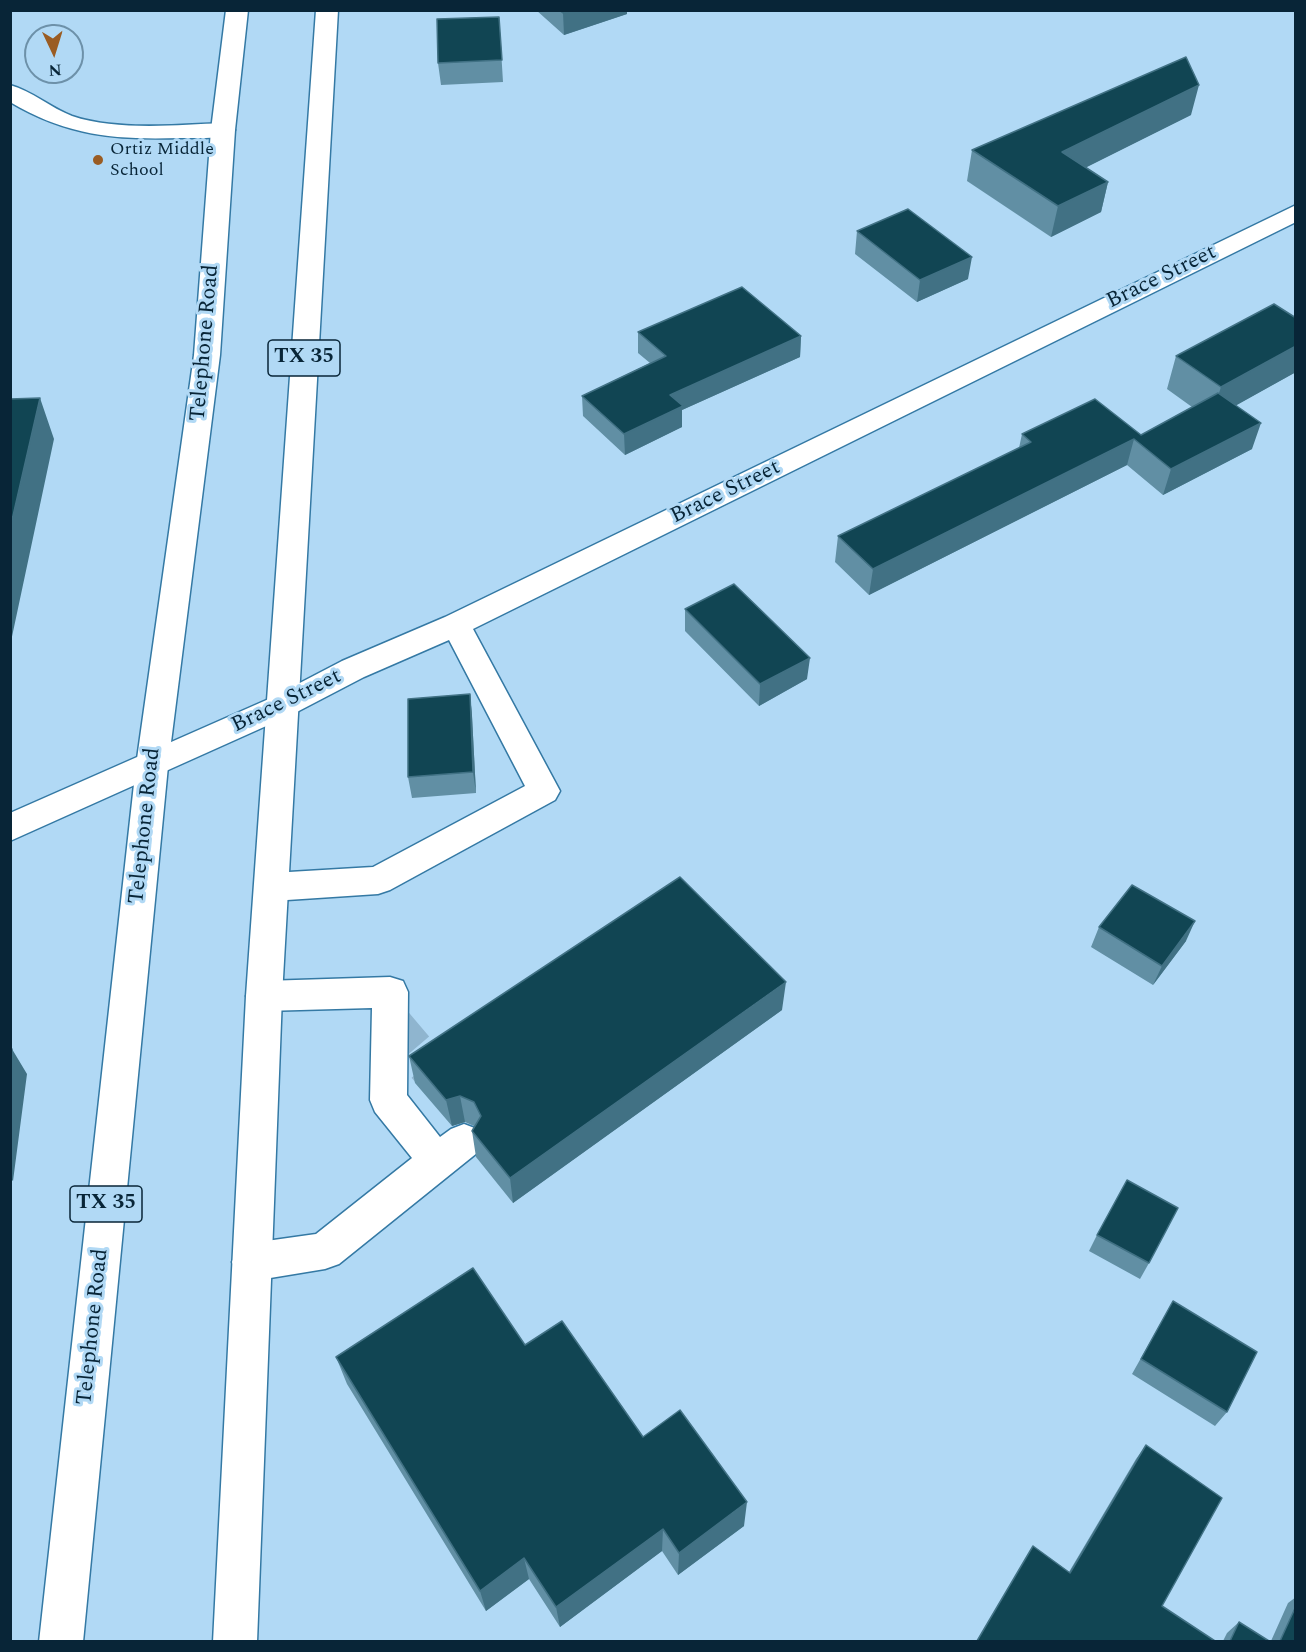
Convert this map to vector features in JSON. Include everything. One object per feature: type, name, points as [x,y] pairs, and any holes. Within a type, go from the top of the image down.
[{"type":"main road","name":"Telephone Road","points":[[61,1641],[152,766],[202,401],[223,130],[237,10]]},
{"type":"main road","name":"TX 35","points":[[235,1641],[264,996],[327,10]]},
{"type":"main road","points":[[10,92],[42,111],[72,123],[155,132],[223,130]]},
{"type":"main road","name":"Brace Street","points":[[10,828],[282,706],[353,669],[456,625],[1296,212]]},
{"type":"main road","points":[[272,887],[378,880],[544,791],[456,625]]},
{"type":"main road","points":[[252,1262],[325,1251],[450,1151],[388,1100],[390,993],[264,996]]},
{"type":"building","points":[[499,17],[502,60],[438,63],[437,19]]},
{"type":"building","points":[[1186,57],[1199,85],[1062,152],[1108,182],[1058,206],[972,150]]},
{"type":"building","points":[[908,209],[972,257],[920,280],[857,231]]},
{"type":"building","points":[[742,287],[801,336],[670,395],[683,406],[624,434],[582,396],[666,356],[638,332]]},
{"type":"building","points":[[1274,304],[1296,318],[1296,346],[1221,387],[1176,356]]},
{"type":"building","points":[[1218,393],[1261,423],[1171,469],[1134,439],[873,569],[838,536],[1031,442],[1022,434],[1095,399],[1141,435]]},
{"type":"building","points":[[40,398],[10,529],[10,399]]},
{"type":"building","points":[[734,584],[810,658],[760,684],[685,609]]},
{"type":"building","points":[[470,694],[473,772],[408,777],[408,699]]},
{"type":"building","points":[[680,877],[786,982],[510,1178],[472,1131],[481,1116],[474,1102],[460,1096],[446,1100],[409,1056]]},
{"type":"building","points":[[1132,885],[1195,921],[1162,966],[1099,927]]},
{"type":"building","points":[[1127,1180],[1178,1208],[1149,1263],[1097,1235]]},
{"type":"building","points":[[473,1268],[525,1345],[562,1321],[643,1437],[680,1410],[747,1502],[679,1553],[663,1529],[556,1607],[524,1558],[480,1591],[336,1357]]},
{"type":"building","points":[[1173,1301],[1257,1352],[1227,1412],[1141,1359]]},
{"type":"building","points":[[1146,1445],[1222,1498],[1162,1606],[1215,1641],[977,1641],[1033,1546],[1070,1573]]},
{"type":"building","points":[[1296,1606],[1296,1641],[1280,1641]]},
{"type":"building","points":[[1239,1622],[1269,1641],[1230,1641]]},
{"type":"tunnel","points":[[388,1019],[444,1085]]},
{"type":"place","name":"Ortiz Middle School","points":[[98,160]]}]
